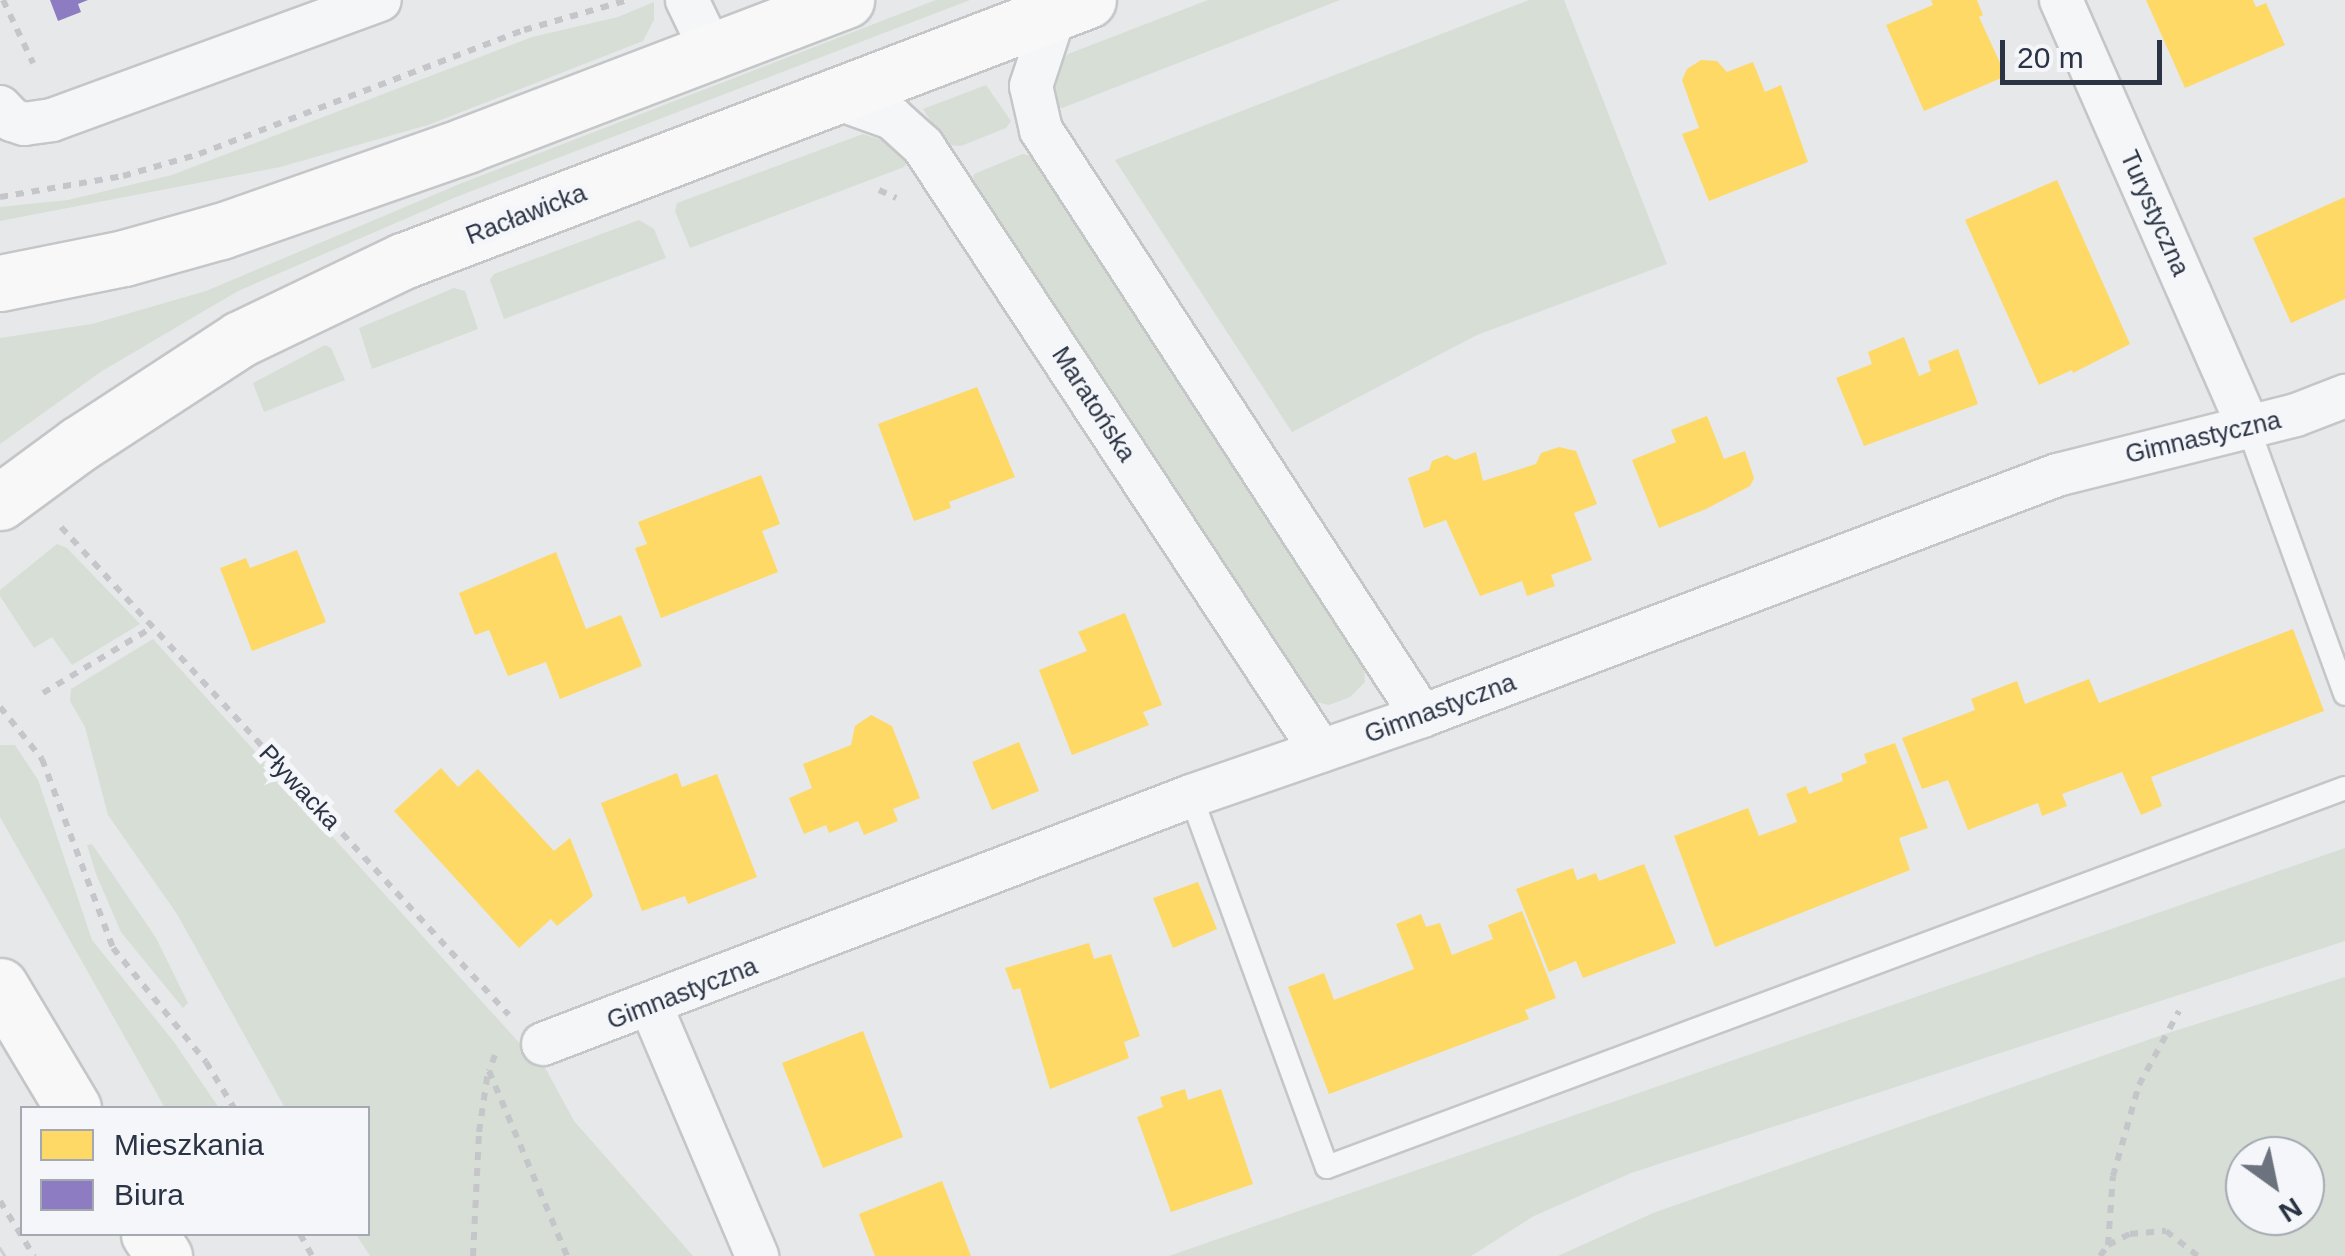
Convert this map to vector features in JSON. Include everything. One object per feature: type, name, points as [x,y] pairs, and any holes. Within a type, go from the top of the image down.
[{"type":"main road","points":[[0,283],[124,258],[370,181],[846,0]]},
{"type":"main road","name":"Racławicka","points":[[0,502],[194,366],[288,314],[404,261],[1072,6]]},
{"type":"main road","points":[[0,986],[72,1106]]},
{"type":"street","points":[[2,110],[24,124],[52,120],[380,0]]},
{"type":"street","points":[[687,0],[712,52]]},
{"type":"street","name":"Turystyczna","points":[[2061,0],[2248,427]]},
{"type":"street","points":[[1072,6],[1031,86],[1041,130],[1422,716]]},
{"type":"street","name":"Maratońska","points":[[833,97],[892,118],[923,146],[1321,751]]},
{"type":"street","name":"Gimnastyczna","points":[[531,1035],[651,1006],[1191,796],[1422,716],[2057,475],[2248,427],[2345,396]]},
{"type":"street","points":[[651,1006],[757,1256]]},
{"type":"lane","points":[[2248,427],[2345,694]]},
{"type":"lane","points":[[1191,796],[1328,1167],[2345,788]]},
{"type":"path","points":[[2,0],[33,63]]},
{"type":"path","points":[[0,197],[105,180],[198,154],[524,30],[628,0]]},
{"type":"path","name":"Pływacka","points":[[60,526],[531,1035]]},
{"type":"path","points":[[43,693],[153,627]]},
{"type":"path","points":[[0,707],[42,759],[114,948],[206,1062],[233,1106]]},
{"type":"path","points":[[2108,1246],[2112,1176],[2140,1085],[2179,1011]]},
{"type":"path","points":[[473,1256],[479,1132],[488,1071],[494,1057],[531,1035]]},
{"type":"path","points":[[488,1071],[567,1256]]},
{"type":"path","points":[[0,1201],[20,1233]]},
{"type":"path","points":[[2100,1256],[2108,1246],[2130,1234],[2166,1232],[2198,1256]]},
{"type":"shaded area","points":[[936,0],[970,0],[456,197],[238,291],[102,371],[0,444],[0,338],[92,324],[206,291],[462,183]]},
{"type":"shaded area","points":[[1208,0],[1340,0],[1062,108],[1049,104],[1057,67],[1068,54]]},
{"type":"shaded area","points":[[1529,0],[1564,0],[1667,264],[1477,335],[1292,432],[1115,160]]},
{"type":"shaded area","points":[[654,2],[654,20],[643,41],[428,125],[280,167],[0,221],[0,207],[68,200],[172,175],[532,37],[618,17]]},
{"type":"shaded area","points":[[986,85],[1011,121],[1006,128],[961,146],[946,145],[923,109]]},
{"type":"shaded area","points":[[863,134],[894,144],[910,160],[904,167],[690,248],[675,211],[677,203]]},
{"type":"shaded area","points":[[1023,154],[1041,159],[1363,655],[1365,682],[1350,697],[1329,705],[1300,698],[971,188],[974,174]]},
{"type":"shaded area","points":[[639,220],[654,229],[666,258],[504,319],[490,280],[494,274]]},
{"type":"shaded area","points":[[454,288],[465,291],[478,329],[372,369],[359,328]]},
{"type":"shaded area","points":[[325,345],[331,348],[345,380],[264,412],[253,383]]},
{"type":"shaded area","points":[[57,544],[67,548],[140,624],[72,665],[52,637],[34,648],[0,596],[0,590]]},
{"type":"shaded area","points":[[153,639],[524,1048],[542,1062],[574,1121],[693,1256],[370,1256],[357,1236],[370,1236],[370,1106],[284,1106],[177,914],[108,815],[85,727],[70,701],[71,689]]},
{"type":"shaded area","points":[[0,745],[15,745],[38,780],[92,940],[174,1042],[218,1106],[164,1106],[0,817]]},
{"type":"shaded area","points":[[92,844],[156,938],[188,1003],[183,1008],[121,932],[96,874],[87,845]]},
{"type":"shaded area","points":[[2345,848],[2345,941],[1631,1173],[1534,1216],[1471,1256],[1169,1256]]},
{"type":"shaded area","points":[[2345,977],[2345,1256],[1558,1256],[1653,1213],[2165,1034]]},
{"type":"building: Mieszkania","points":[[1931,0],[1977,0],[1983,15],[1979,17],[2006,76],[1924,111],[1886,25],[1933,5]]},
{"type":"building: Mieszkania","points":[[2146,0],[2253,0],[2256,7],[2266,3],[2285,45],[2185,88]]},
{"type":"building: Mieszkania","points":[[1701,60],[1717,61],[1727,72],[1753,62],[1765,92],[1781,85],[1808,162],[1709,201],[1682,134],[1699,128],[1682,80],[1687,69]]},
{"type":"building: Mieszkania","points":[[2057,180],[2130,344],[2073,373],[2072,370],[2039,385],[1965,220]]},
{"type":"building: Mieszkania","points":[[2345,197],[2345,299],[2291,323],[2253,238]]},
{"type":"building: Mieszkania","points":[[1904,337],[1919,376],[1931,371],[1928,361],[1958,349],[1978,404],[1864,446],[1836,378],[1872,364],[1868,352]]},
{"type":"building: Mieszkania","points":[[977,387],[1015,477],[949,502],[951,508],[914,521],[878,424]]},
{"type":"building: Mieszkania","points":[[1707,416],[1724,459],[1745,451],[1754,478],[1750,486],[1659,528],[1632,460],[1676,442],[1671,430]]},
{"type":"building: Mieszkania","points":[[1559,447],[1576,451],[1597,504],[1574,513],[1592,560],[1551,575],[1555,586],[1527,596],[1522,581],[1480,596],[1446,520],[1424,528],[1408,478],[1429,470],[1432,461],[1447,455],[1455,460],[1476,452],[1483,481],[1536,464],[1541,453]]},
{"type":"building: Mieszkania","points":[[761,475],[780,524],[762,531],[778,572],[661,618],[635,548],[647,544],[638,522]]},
{"type":"building: Mieszkania","points":[[297,550],[326,622],[252,651],[220,568],[246,558],[250,568]]},
{"type":"building: Mieszkania","points":[[556,552],[586,629],[621,615],[642,666],[560,699],[546,662],[508,676],[489,630],[475,635],[459,593]]},
{"type":"building: Mieszkania","points":[[1125,613],[1162,705],[1143,712],[1149,725],[1072,755],[1039,670],[1087,651],[1078,632]]},
{"type":"building: Mieszkania","points":[[2293,629],[2324,711],[2151,777],[2162,806],[2141,815],[2122,772],[2062,794],[2067,806],[2042,816],[2038,803],[1968,830],[1948,780],[1922,789],[1902,738],[1975,710],[1971,699],[2017,681],[2025,704],[2089,679],[2099,703]]},
{"type":"building: Mieszkania","points":[[871,715],[892,726],[920,798],[893,809],[898,821],[864,835],[858,821],[829,833],[826,825],[804,834],[789,798],[812,788],[803,764],[851,745],[855,726]]},
{"type":"building: Mieszkania","points":[[1019,742],[1039,791],[992,810],[972,762]]},
{"type":"building: Mieszkania","points":[[1895,743],[1928,828],[1899,838],[1910,870],[1715,947],[1674,836],[1748,808],[1759,836],[1797,822],[1786,794],[1806,786],[1809,794],[1843,781],[1841,774],[1867,763],[1864,754]]},
{"type":"building: Mieszkania","points":[[441,768],[458,787],[478,769],[554,851],[570,838],[593,896],[557,926],[551,919],[519,948],[394,811]]},
{"type":"building: Mieszkania","points":[[677,773],[682,787],[717,774],[757,877],[688,904],[685,896],[642,911],[601,803]]},
{"type":"building: Mieszkania","points":[[1644,864],[1676,943],[1583,978],[1576,961],[1549,972],[1516,889],[1573,868],[1577,880],[1596,873],[1599,881]]},
{"type":"building: Mieszkania","points":[[1198,882],[1217,929],[1173,948],[1153,898]]},
{"type":"building: Mieszkania","points":[[1522,911],[1556,998],[1525,1010],[1529,1019],[1329,1094],[1288,987],[1324,973],[1334,1000],[1414,969],[1396,924],[1421,914],[1426,927],[1440,923],[1452,955],[1493,939],[1488,925]]},
{"type":"building: Mieszkania","points":[[1089,943],[1094,959],[1111,954],[1140,1036],[1124,1042],[1129,1058],[1050,1089],[1020,988],[1013,990],[1005,968]]},
{"type":"building: Mieszkania","points":[[863,1031],[903,1137],[823,1168],[782,1063]]},
{"type":"building: Mieszkania","points":[[1185,1089],[1188,1100],[1221,1089],[1253,1184],[1171,1212],[1137,1117],[1163,1107],[1160,1097]]},
{"type":"building: Mieszkania","points":[[942,1181],[971,1256],[875,1256],[859,1214]]},
{"type":"building: Biura","points":[[50,0],[88,0],[78,4],[81,12],[58,21]]},
{"type":"tram line","points":[[0,1248],[5,1256]]}]
